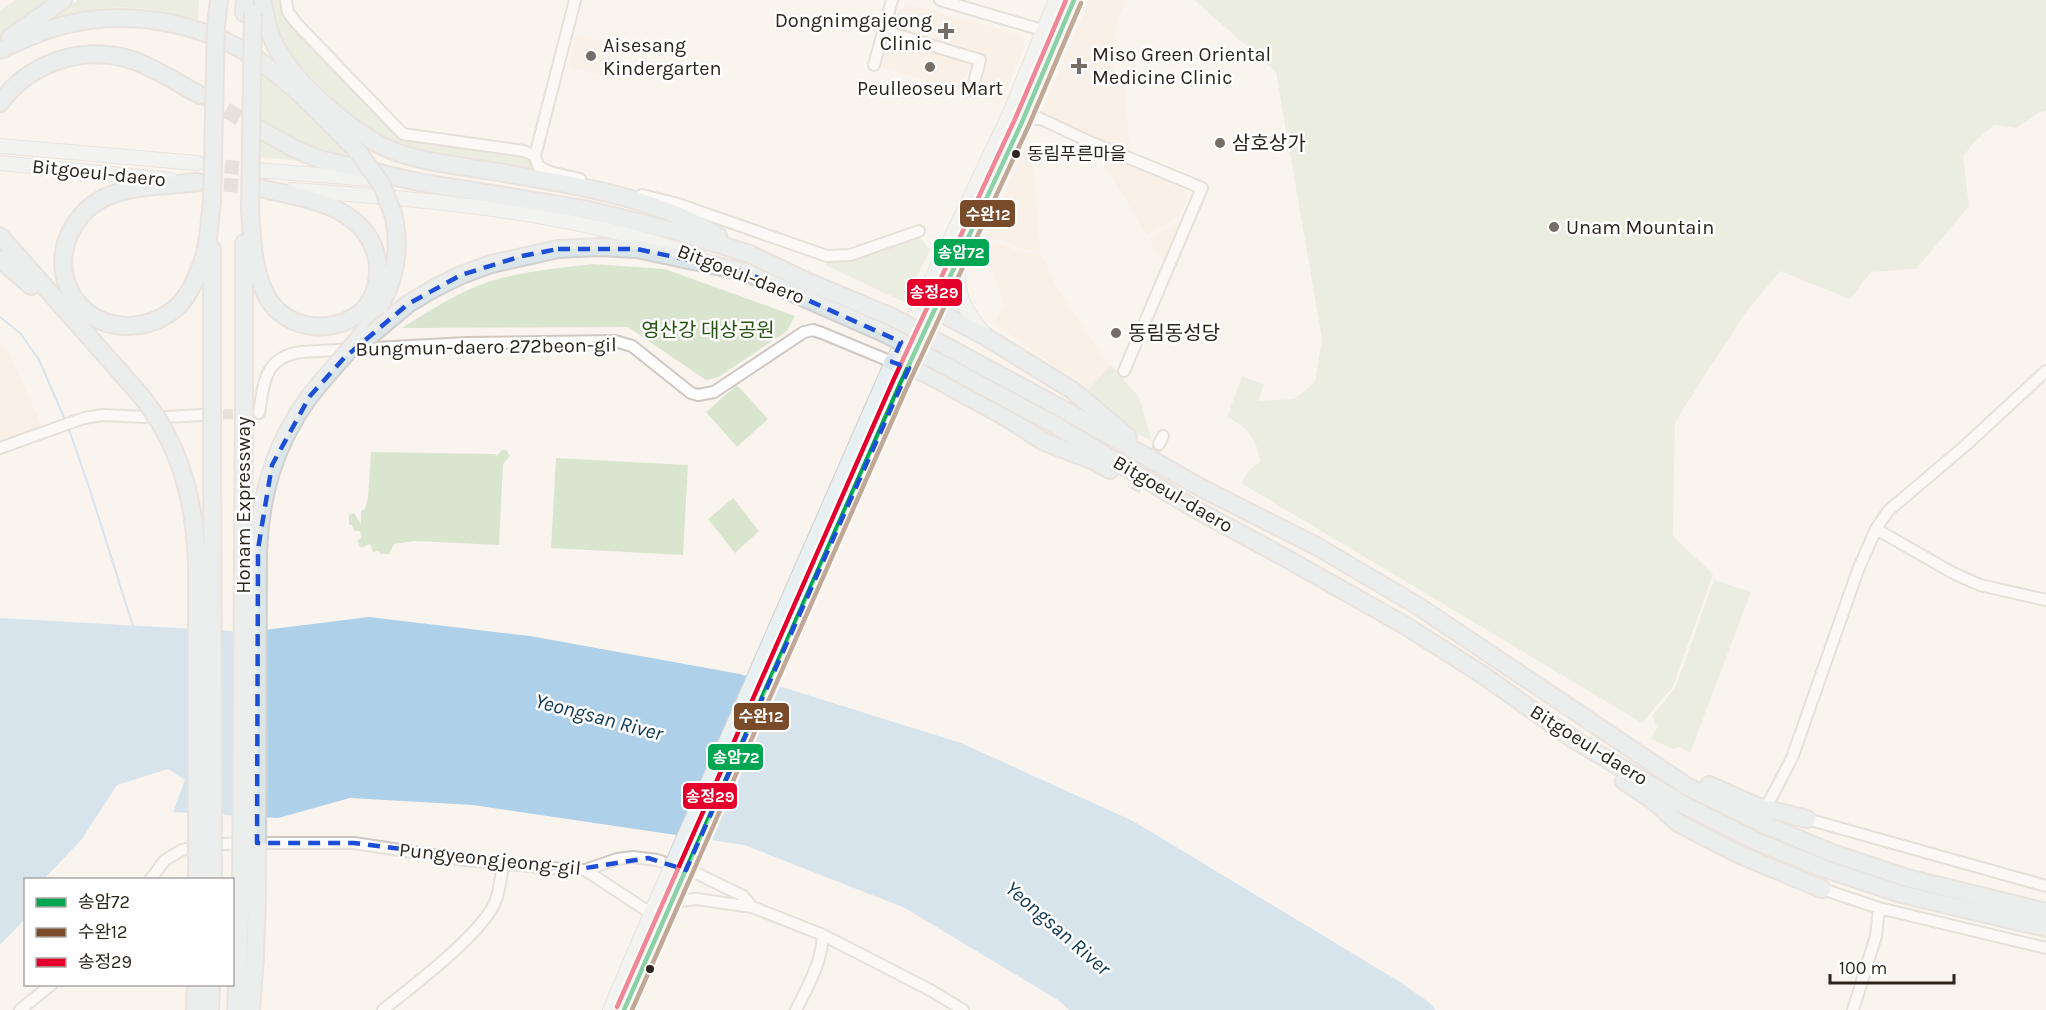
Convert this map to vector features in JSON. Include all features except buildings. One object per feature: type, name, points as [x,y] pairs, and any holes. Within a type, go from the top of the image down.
[{"type":"highway","points":[[0,44],[63,0]]},
{"type":"highway","name":"Honam Expressway","points":[[213,878],[212,203],[216,26],[219,0]]},
{"type":"highway","points":[[252,5],[264,14],[272,38],[282,57],[308,87],[348,124],[372,140],[397,152],[428,160],[605,192],[650,205],[686,219],[750,254]]},
{"type":"highway","name":"Honam Expressway","points":[[236,1010],[249,897],[244,396],[252,5]]},
{"type":"highway","points":[[0,50],[57,27],[105,19],[149,20],[192,29],[226,42],[269,67],[359,153],[382,185],[394,217],[397,232],[397,255],[389,290],[378,312],[363,333],[310,396],[290,427],[272,465],[264,494],[258,570],[249,897],[255,956],[251,1010]]},
{"type":"highway","points":[[0,103],[9,91],[29,74],[52,62],[79,55],[109,55],[135,62],[200,95]]},
{"type":"highway","points":[[259,129],[298,151],[319,159],[418,182]]},
{"type":"highway","points":[[198,182],[114,194],[86,210],[73,225],[65,242],[63,261],[67,280],[75,298],[87,312],[104,322],[123,326],[142,325],[159,319],[176,308],[191,288],[202,263],[212,203]]},
{"type":"highway","name":"Bitgoeul-daero","points":[[418,182],[584,209],[682,233],[750,254],[806,281],[892,317],[1066,411],[1205,490],[1318,547],[1419,606],[1688,787],[1770,827],[1832,853],[2039,919]]},
{"type":"highway","points":[[247,207],[256,268],[262,288],[275,308],[290,320],[309,327],[329,327],[350,320],[366,307],[378,270],[376,250],[367,233],[353,219],[333,208],[255,187]]},
{"type":"highway","points":[[0,236],[139,392],[161,423],[180,462],[189,489],[194,514],[197,561],[197,878]]},
{"type":"highway","points":[[344,358],[408,304],[461,275],[491,264],[558,249],[600,247],[637,249],[745,272]]},
{"type":"highway","points":[[0,259],[79,327]]},
{"type":"highway","name":"Bitgoeul-daero","points":[[745,272],[885,333],[1057,426],[1195,509],[1406,626],[1483,675],[1573,739],[1684,805],[1758,842],[1810,863],[1901,894],[2039,919]]},
{"type":"highway","points":[[920,302],[986,337],[1072,390],[1123,434],[1164,458],[1205,490]]},
{"type":"highway","points":[[892,362],[925,373],[969,396],[1044,442],[1094,461],[1145,489],[1195,509]]},
{"type":"highway","points":[[1573,739],[1601,766],[1655,802],[1678,823],[1740,855],[1822,889]]},
{"type":"highway","points":[[1626,746],[1759,807],[1807,819]]},
{"type":"highway","points":[[195,1010],[196,986]]},
{"type":"highway","points":[[210,1010],[211,986]]},
{"type":"main road","points":[[610,1010],[892,362],[1009,115],[1056,0]]},
{"type":"main road","points":[[624,1010],[900,384],[1022,122],[1074,0]]},
{"type":"main road","name":"Bitgoeul-daero","points":[[0,146],[197,163]]},
{"type":"main road","name":"Bitgoeul-daero","points":[[0,163],[198,182]]},
{"type":"main road","name":"Bitgoeul-daero","points":[[256,170],[418,182]]},
{"type":"main road","name":"Bitgoeul-daero","points":[[255,187],[363,194],[540,217],[681,250],[745,272]]},
{"type":"main road","points":[[959,260],[957,282],[963,305],[986,337]]},
{"type":"street","points":[[286,0],[288,12],[297,24],[403,134],[524,151],[535,156]]},
{"type":"street","points":[[575,0],[535,156],[538,166],[550,172],[675,203],[827,256],[850,255],[919,231]]},
{"type":"street","points":[[874,65],[892,0]]},
{"type":"street","points":[[940,0],[1042,30]]},
{"type":"street","points":[[884,31],[980,60],[972,90]]},
{"type":"street","points":[[1009,115],[1022,122],[1039,118],[1090,142],[1202,188],[1124,371]]},
{"type":"street","name":"Bungmun-daero 272beon-gil","points":[[259,413],[263,386],[272,366],[290,354],[301,352],[467,343],[615,341],[632,346],[691,393],[698,395],[714,392],[804,332],[813,330],[892,362]]},
{"type":"street","points":[[1769,802],[1792,758],[1857,570],[1876,529],[1888,511],[1966,445],[2046,371]]},
{"type":"street","points":[[0,448],[45,430],[84,418],[103,415],[145,417]]},
{"type":"street","points":[[165,417],[203,415]]},
{"type":"street","points":[[1876,529],[1953,573],[1980,585],[2046,600]]},
{"type":"street","points":[[1807,819],[2046,886]]},
{"type":"street","name":"Pungyeongjeong-gil","points":[[151,878],[165,860],[182,850],[202,845],[249,843],[354,843],[415,854],[502,864],[585,870],[617,859],[633,857],[657,860],[698,874],[728,888],[743,896],[752,908],[823,934],[963,1010]]},
{"type":"street","points":[[383,1010],[469,936],[491,911],[498,893],[502,864]]},
{"type":"street","points":[[585,870],[652,914]]},
{"type":"street","points":[[1822,889],[1879,908],[2046,948]]},
{"type":"street","points":[[671,902],[696,899],[752,908]]},
{"type":"street","points":[[1853,1010],[1876,936],[1879,908]]},
{"type":"street","points":[[796,1010],[817,965],[823,934]]},
{"type":"street","points":[[20,1010],[50,986]]},
{"type":"highlighted area","points":[[558,249],[637,249],[745,272],[901,342],[892,362],[909,368],[686,870],[648,858],[573,870],[354,843],[257,843],[258,549],[272,465],[310,396],[344,358],[408,304],[461,275],[522,256]]},
{"type":"shaded area","points":[[1089,0],[1125,0],[1114,32],[1113,55],[1114,71],[1125,89],[1130,155],[1041,115]]},
{"type":"shaded area","points":[[909,4],[1023,37],[1024,48],[1000,103],[974,95],[985,57],[897,33],[893,27],[899,10]]},
{"type":"shaded area","name":"Aisesang Kindergarten","points":[[576,35],[613,45],[605,76],[569,66]]},
{"type":"shaded area","points":[[897,40],[966,59],[969,67],[962,91],[882,67],[890,44]]},
{"type":"shaded area","points":[[1026,147],[1030,154],[1034,177],[1040,251],[1027,250],[1003,241],[985,238]]},
{"type":"shaded area","points":[[1102,152],[1184,189],[1187,197],[1179,216],[1147,235],[1100,157]]},
{"type":"shaded area","points":[[1184,218],[1165,264],[1149,239]]},
{"type":"shaded area","points":[[982,242],[1002,244],[1019,252],[1041,254],[1058,290],[1098,350],[1111,365],[1088,390],[994,323],[1005,305],[994,274],[983,258],[975,253]]},
{"type":"shaded area","points":[[0,344],[8,351],[42,426],[0,442]]},
{"type":"green space","points":[[15,0],[53,0],[0,38],[0,11]]},
{"type":"green space","points":[[77,0],[199,0],[198,20],[157,11],[123,8],[94,10],[57,17]]},
{"type":"green space","points":[[273,0],[280,0],[287,17],[308,46],[355,88],[400,138],[527,156],[531,164],[538,168],[538,174],[406,149],[382,139],[339,105],[295,60],[282,40],[275,22]]},
{"type":"green space","points":[[1194,0],[2046,0],[2046,111],[2040,112],[2016,128],[1994,125],[1973,143],[1963,157],[1969,206],[1916,269],[1871,272],[1850,299],[1780,271],[1743,316],[1675,422],[1673,536],[1713,574],[1673,687],[1642,723],[1241,483],[1250,469],[1260,462],[1254,440],[1241,425],[1227,417],[1242,376],[1264,385],[1258,401],[1294,399],[1315,382],[1322,339],[1276,72]]},
{"type":"green space","points":[[261,71],[285,89],[351,154],[342,156],[318,151],[260,123]]},
{"type":"green space","points":[[254,133],[301,159],[301,161],[253,157]]},
{"type":"green space","points":[[919,237],[930,250],[904,302],[825,265],[827,259],[848,259]]},
{"type":"green space","name":"영산강 대상공원","points":[[593,264],[665,269],[795,316],[787,331],[717,378],[706,380],[628,327],[402,328],[452,298],[485,283],[531,272]]},
{"type":"green space","points":[[1111,365],[1139,397],[1152,441],[1124,428],[1088,390]]},
{"type":"green space","points":[[737,385],[768,419],[737,447],[706,412]]},
{"type":"green space","points":[[502,450],[506,450],[510,456],[503,464],[499,545],[415,541],[394,544],[389,554],[373,552],[370,544],[361,548],[357,541],[361,538],[360,531],[354,531],[352,525],[349,525],[349,515],[354,513],[361,524],[361,511],[365,509],[368,498],[371,452],[495,454],[497,456]]},
{"type":"green space","points":[[556,458],[688,465],[683,555],[551,548]]},
{"type":"green space","points":[[733,498],[759,531],[735,553],[708,519]]},
{"type":"green space","points":[[1714,580],[1751,592],[1690,753],[1680,747],[1673,749],[1651,739],[1657,727],[1652,716],[1675,688]]},
{"type":"water","name":"Yeongsan River","points":[[369,617],[530,636],[740,674],[961,743],[1133,821],[1400,982],[1430,1003],[1435,1010],[1069,1010],[1058,1000],[905,908],[744,845],[473,805],[350,798],[278,818],[173,812],[185,780],[168,769],[117,785],[82,839],[45,878],[24,878],[24,920],[0,945],[0,618],[248,632]]},
{"type":"waterway","points":[[0,317],[21,334],[39,360],[66,422]]},
{"type":"waterway","points":[[68,427],[133,626]]},
{"type":"tunnel","points":[[205,98],[259,129]]},
{"type":"tunnel","points":[[204,164],[256,170]]},
{"type":"tunnel","points":[[203,183],[255,187]]},
{"type":"tunnel","points":[[208,415],[259,413]]},
{"type":"tunnel","points":[[1135,491],[1159,444]]},
{"type":"transit line","name":"송정29","points":[[617,1007],[893,381],[1015,119],[1066,0]]},
{"type":"transit line","name":"송암72","points":[[624,1010],[900,384],[1022,122],[1074,0]]},
{"type":"transit line","name":"수완12","points":[[632,1010],[907,387],[1029,125],[1081,3]]},
{"type":"place","name":"Dongnimgajeong Clinic","points":[[946,31]]},
{"type":"place","name":"Aisesang Kindergarten","points":[[591,56]]},
{"type":"place","name":"Miso Green Oriental Medicine Clinic","points":[[1079,66]]},
{"type":"place","name":"Peulleoseu Mart","points":[[930,67]]},
{"type":"place","name":"삼호상가","points":[[1220,143]]},
{"type":"place","name":"동림푸른마을","points":[[1016,154]]},
{"type":"place","name":"Unam Mountain","points":[[1554,227]]},
{"type":"place","name":"동림동성당","points":[[1116,333]]}]
